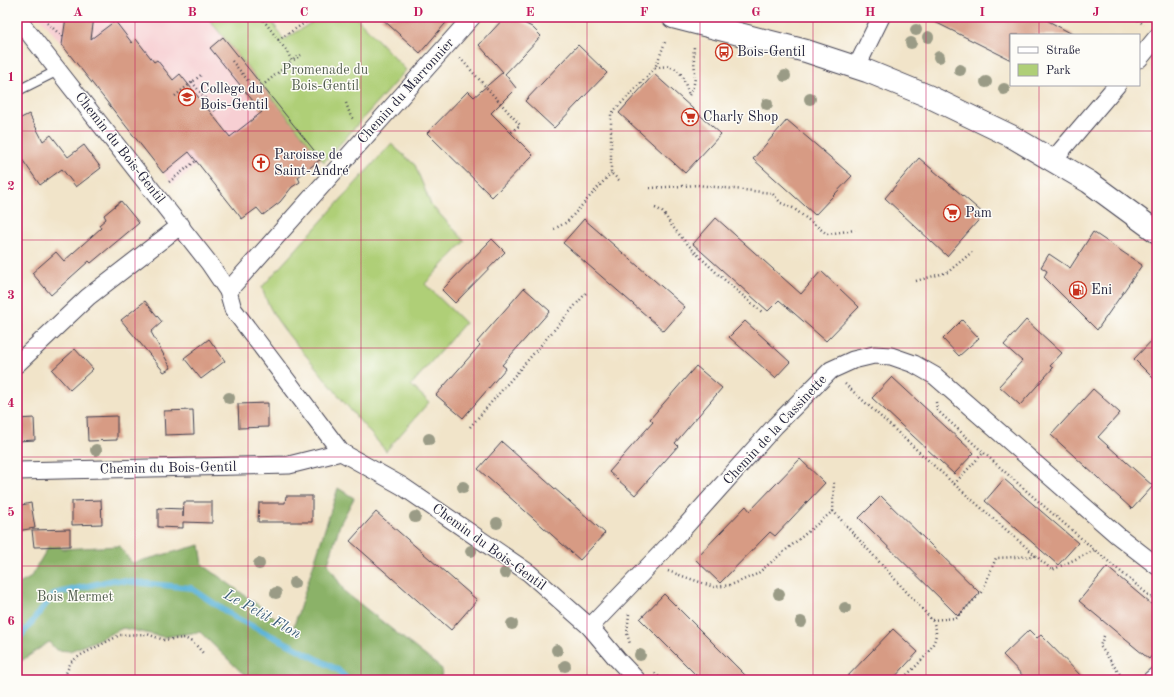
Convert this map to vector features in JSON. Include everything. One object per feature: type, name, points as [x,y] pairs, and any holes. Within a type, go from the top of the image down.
[{"type":"main road","points":[[673,17],[806,51],[856,68],[928,96],[1011,136],[1053,160],[1089,182],[1157,232]]},
{"type":"street","name":"Chemin du Marronnier","points":[[228,291],[472,17]]},
{"type":"street","points":[[856,68],[881,17]]},
{"type":"street","name":"Chemin du Bois-Gentil","points":[[17,18],[209,263],[228,291],[233,309],[341,452],[402,486],[529,573],[590,627],[637,680]]},
{"type":"street","points":[[1140,58],[1157,37]]},
{"type":"street","points":[[1053,160],[1116,86]]},
{"type":"street","points":[[17,364],[88,298],[181,226]]},
{"type":"street","name":"Chemin de la Cassinette","points":[[590,627],[666,549],[775,426],[831,370],[853,360],[874,355],[891,356],[914,364],[935,376],[1117,535],[1157,566]]},
{"type":"street","name":"Chemin du Bois-Gentil","points":[[17,471],[289,465],[341,452]]},
{"type":"street","points":[[1151,680],[1157,675]]},
{"type":"lane","points":[[17,91],[59,70]]},
{"type":"path","points":[[261,17],[292,61]]},
{"type":"path","points":[[278,40],[314,17]]},
{"type":"path","points":[[42,26],[47,23],[63,37]]},
{"type":"path","points":[[554,229],[567,222],[611,173],[611,114],[655,68],[666,40]]},
{"type":"path","points":[[448,44],[520,125],[510,133]]},
{"type":"path","points":[[655,68],[665,66],[676,69],[683,76],[689,95],[693,89],[696,71],[693,58],[694,47]]},
{"type":"path","points":[[262,86],[301,55]]},
{"type":"path","points":[[232,61],[254,88]]},
{"type":"path","points":[[174,96],[201,75]]},
{"type":"path","points":[[192,82],[216,112]]},
{"type":"path","points":[[346,103],[351,117],[356,122]]},
{"type":"path","points":[[168,183],[197,160]]},
{"type":"path","points":[[611,173],[619,180]]},
{"type":"path","points":[[650,188],[697,185],[772,193],[781,203],[793,208],[827,234],[855,230]]},
{"type":"path","points":[[655,208],[661,210],[672,226],[709,266],[763,313]]},
{"type":"path","points":[[916,281],[948,272],[972,252]]},
{"type":"path","points":[[470,426],[586,293]]},
{"type":"path","points":[[845,383],[954,484],[1052,570],[1095,550]]},
{"type":"path","points":[[936,395],[937,410],[983,453],[1157,602]]},
{"type":"path","points":[[954,484],[983,453]]},
{"type":"path","points":[[834,480],[833,511],[932,620],[936,632],[934,643],[923,659],[901,680]]},
{"type":"path","points":[[665,570],[714,587],[731,585],[757,574],[833,511]]},
{"type":"path","points":[[932,620],[956,618],[982,592],[996,558],[1035,556]]},
{"type":"path","points":[[629,612],[627,634],[631,649]]},
{"type":"path","points":[[63,680],[70,662],[120,635],[146,634],[164,640],[185,638],[195,644],[203,653]]},
{"type":"path","points":[[1104,636],[1100,646],[1124,680]]},
{"type":"path","points":[[651,670],[662,680]]},
{"type":"shaded area","name":"Collège du Bois-Gentil","points":[[40,17],[131,17],[136,20],[141,17],[207,17],[280,108],[260,113],[173,185]]},
{"type":"green space","name":"Promenade du Bois-Gentil","points":[[207,17],[269,17],[284,40],[320,17],[356,17],[406,70],[324,162]]},
{"type":"green space","points":[[391,144],[415,165],[431,205],[465,241],[425,284],[465,323],[411,385],[429,402],[386,451],[284,329],[271,309],[262,287]]},
{"type":"green space","name":"Bois Mermet","points":[[338,488],[354,498],[340,524],[328,564],[345,592],[442,669],[441,680],[253,680],[239,670],[200,632],[164,637],[123,628],[70,651],[56,650],[49,642],[17,664],[17,585],[30,578],[53,539],[62,549],[119,546],[132,563],[200,545],[203,565],[280,621],[292,632]]},
{"type":"building","name":"Collège du Bois-Gentil","points":[[66,17],[94,17],[91,39],[115,21],[132,43],[136,39],[154,62],[157,60],[173,80],[180,74],[230,137],[262,112],[210,48],[223,37],[321,159],[298,177],[300,182],[292,187],[280,202],[263,215],[257,208],[242,219],[189,152],[163,173],[62,45]]},
{"type":"building","points":[[380,17],[451,17],[420,53]]},
{"type":"building","points":[[505,17],[512,17],[532,27],[541,36],[505,74],[516,88],[491,113],[533,155],[492,197],[427,133],[468,91],[474,97],[503,72],[479,45]]},
{"type":"building","points":[[925,17],[1041,17],[1072,34],[1010,34],[1010,60]]},
{"type":"building","points":[[578,45],[607,73],[554,128],[525,101]]},
{"type":"building","points":[[654,74],[721,134],[685,173],[619,113]]},
{"type":"building","points":[[29,114],[43,141],[51,135],[68,157],[84,145],[101,168],[76,187],[62,169],[40,185],[17,152],[17,120]]},
{"type":"building","points":[[787,120],[852,176],[815,215],[753,159]]},
{"type":"building","points":[[919,158],[984,214],[947,256],[885,198]]},
{"type":"building","points":[[121,201],[139,223],[91,263],[89,261],[51,295],[32,273],[56,252],[64,261],[101,228],[99,225],[106,219],[104,215]]},
{"type":"building","points":[[716,218],[801,294],[821,271],[859,307],[826,341],[779,300],[768,311],[693,244]]},
{"type":"building","points":[[584,219],[685,307],[664,331],[563,243]]},
{"type":"building","points":[[1093,232],[1142,265],[1097,330],[1044,277],[1047,271],[1041,267],[1049,254],[1070,268]]},
{"type":"building","points":[[492,239],[505,252],[455,303],[442,290]]},
{"type":"building","points":[[524,288],[550,311],[502,365],[506,368],[463,418],[436,395],[480,345],[477,342]]},
{"type":"building","points":[[145,301],[162,322],[151,332],[171,368],[164,372],[121,320]]},
{"type":"building","points":[[962,320],[979,338],[959,356],[943,339]]},
{"type":"building","points":[[1026,320],[1062,353],[1050,366],[1053,368],[1020,405],[999,386],[1022,361],[1004,345]]},
{"type":"building","points":[[745,321],[790,362],[775,378],[729,337]]},
{"type":"building","points":[[1157,335],[1157,382],[1134,359]]},
{"type":"building","points":[[209,339],[225,361],[201,379],[184,358]]},
{"type":"building","points":[[75,349],[93,369],[70,390],[52,370]]},
{"type":"building","points":[[696,366],[722,388],[675,443],[678,446],[635,495],[609,472],[653,422],[650,419]]},
{"type":"building","points":[[892,377],[974,453],[954,474],[872,398]]},
{"type":"building","points":[[1093,389],[1120,413],[1098,437],[1153,486],[1132,509],[1051,435]]},
{"type":"building","points":[[268,403],[268,427],[239,428],[238,404]]},
{"type":"building","points":[[193,410],[194,434],[165,435],[164,411]]},
{"type":"building","points":[[117,416],[117,440],[88,441],[87,417]]},
{"type":"building","points":[[34,418],[35,440],[17,441],[17,419]]},
{"type":"building","points":[[502,442],[605,533],[580,560],[478,469]]},
{"type":"building","points":[[800,459],[825,483],[775,536],[770,532],[720,583],[695,559],[746,506],[750,511]]},
{"type":"building","points":[[1004,479],[1078,543],[1058,565],[985,501]]},
{"type":"building","points":[[286,496],[312,496],[312,522],[258,522],[259,503],[285,503]]},
{"type":"building","points":[[881,496],[980,593],[958,616],[859,518]]},
{"type":"building","points":[[101,500],[102,524],[72,525],[72,501]]},
{"type":"building","points":[[184,502],[212,502],[212,523],[183,522],[183,528],[158,527],[158,508],[183,509],[183,517]]},
{"type":"building","points":[[31,503],[35,528],[17,531],[17,506]]},
{"type":"building","points":[[376,512],[477,600],[451,630],[350,541]]},
{"type":"building","points":[[70,529],[70,546],[34,547],[32,530]]},
{"type":"building","points":[[1107,567],[1157,609],[1157,649],[1149,659],[1079,601]]},
{"type":"building","points":[[664,594],[750,680],[701,680],[640,619]]},
{"type":"building","points":[[893,629],[918,652],[892,680],[844,680]]},
{"type":"building","points":[[1029,630],[1037,638],[1041,635],[1085,680],[1027,680],[1003,655]]},
{"type":"waterway","name":"Le Petit Flon","points":[[17,641],[54,594],[113,580],[191,588],[236,618],[338,670],[348,680]]},
{"type":"place","name":"Bois-Gentil","points":[[724,52]]},
{"type":"place","name":"Collège du Bois-Gentil","points":[[187,97]]},
{"type":"place","name":"Charly Shop","points":[[690,117]]},
{"type":"place","name":"Paroisse de Saint-André","points":[[261,163]]},
{"type":"place","name":"Pam","points":[[952,213]]},
{"type":"place","name":"Eni","points":[[1078,290]]}]
